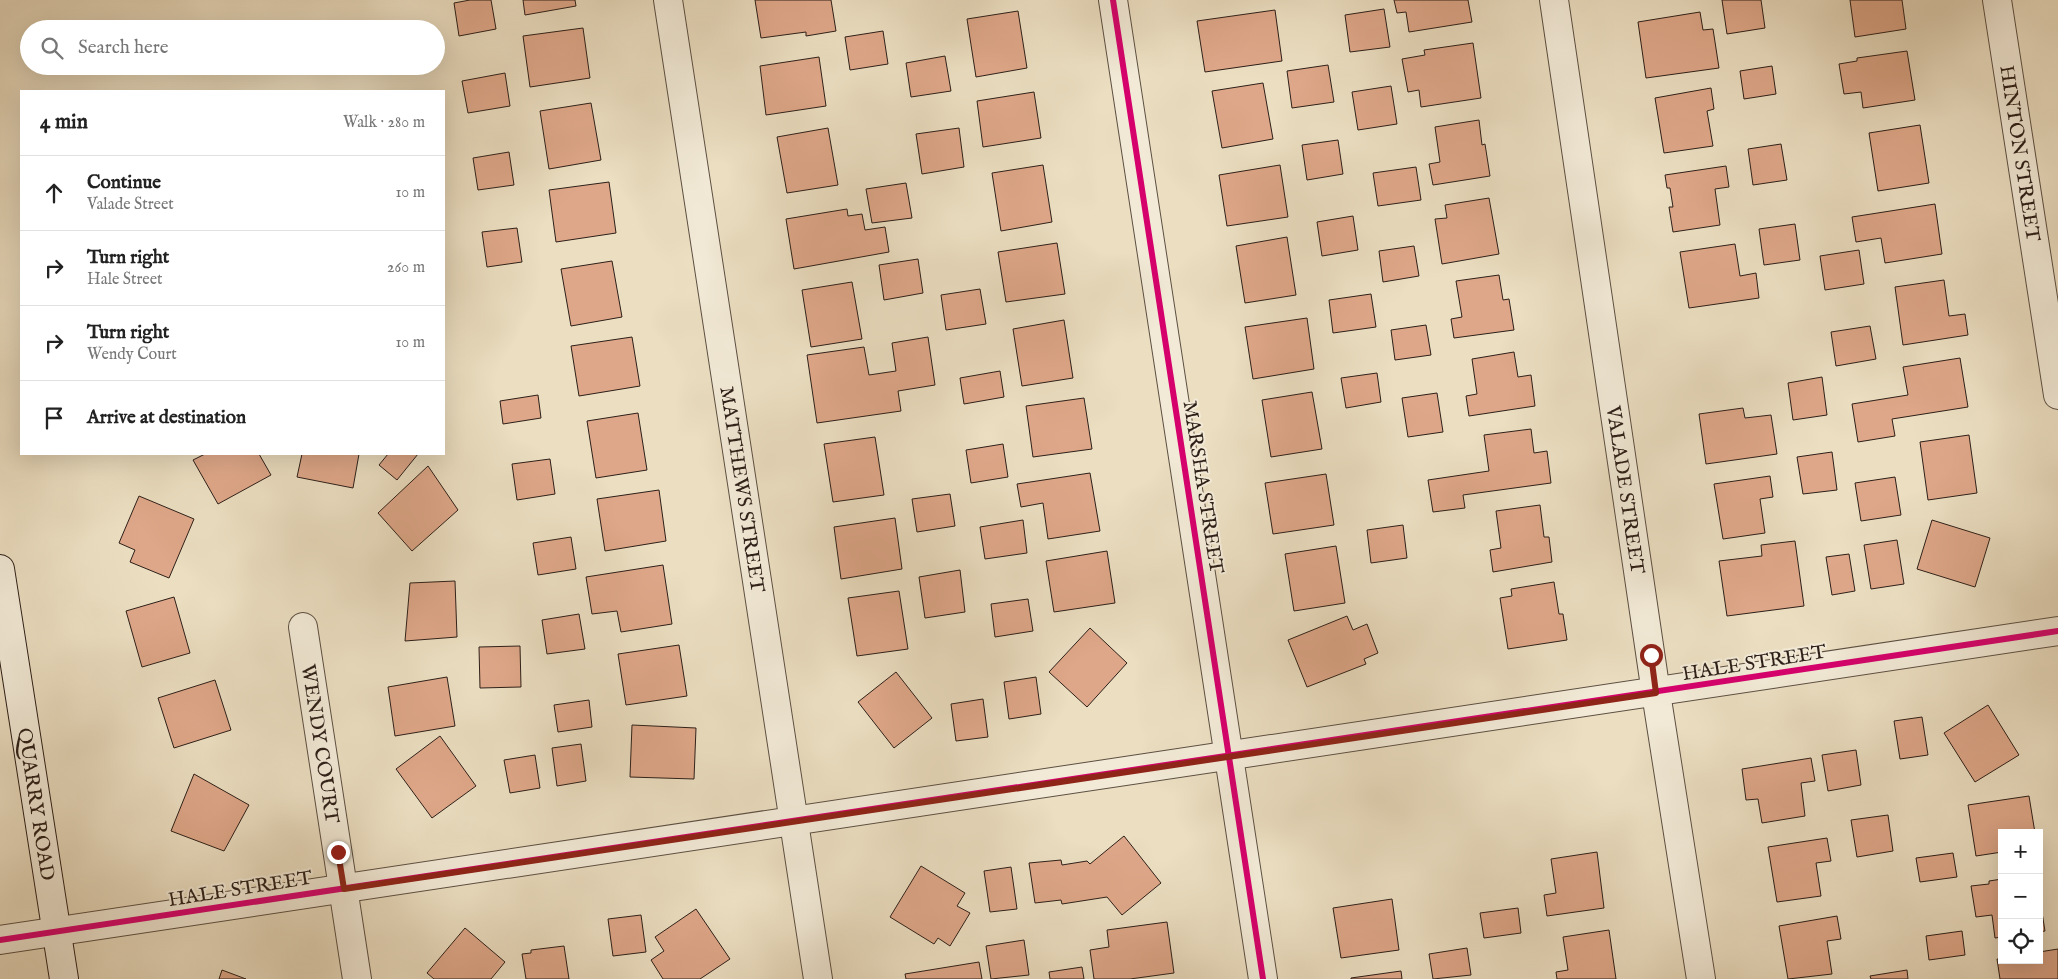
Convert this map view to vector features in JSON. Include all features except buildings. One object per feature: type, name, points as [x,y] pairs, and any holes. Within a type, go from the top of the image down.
[{"type":"street","name":"MATTHEWS STREET","points":[[668,0],[818,979]]},
{"type":"street","name":"MARSHA STREET","points":[[1113,0],[1263,979]]},
{"type":"street","name":"VALADE STREET","points":[[1554,0],[1656,693],[1701,979]]},
{"type":"street","name":"HINTON STREET","points":[[1997,0],[2058,395]]},
{"type":"street","name":"QUARRY ROAD","points":[[0,569],[64,979]]},
{"type":"street","name":"WENDY COURT","points":[[304,627],[357,979]]},
{"type":"street","name":"HALE STREET","points":[[0,940],[1656,693],[2058,631]]},
{"type":"cycle path","points":[[1113,0],[1263,979]]},
{"type":"cycle path","points":[[0,940],[2058,631]]},
{"type":"route","points":[[338,852],[344,889],[1656,693],[1651,655]]}]
